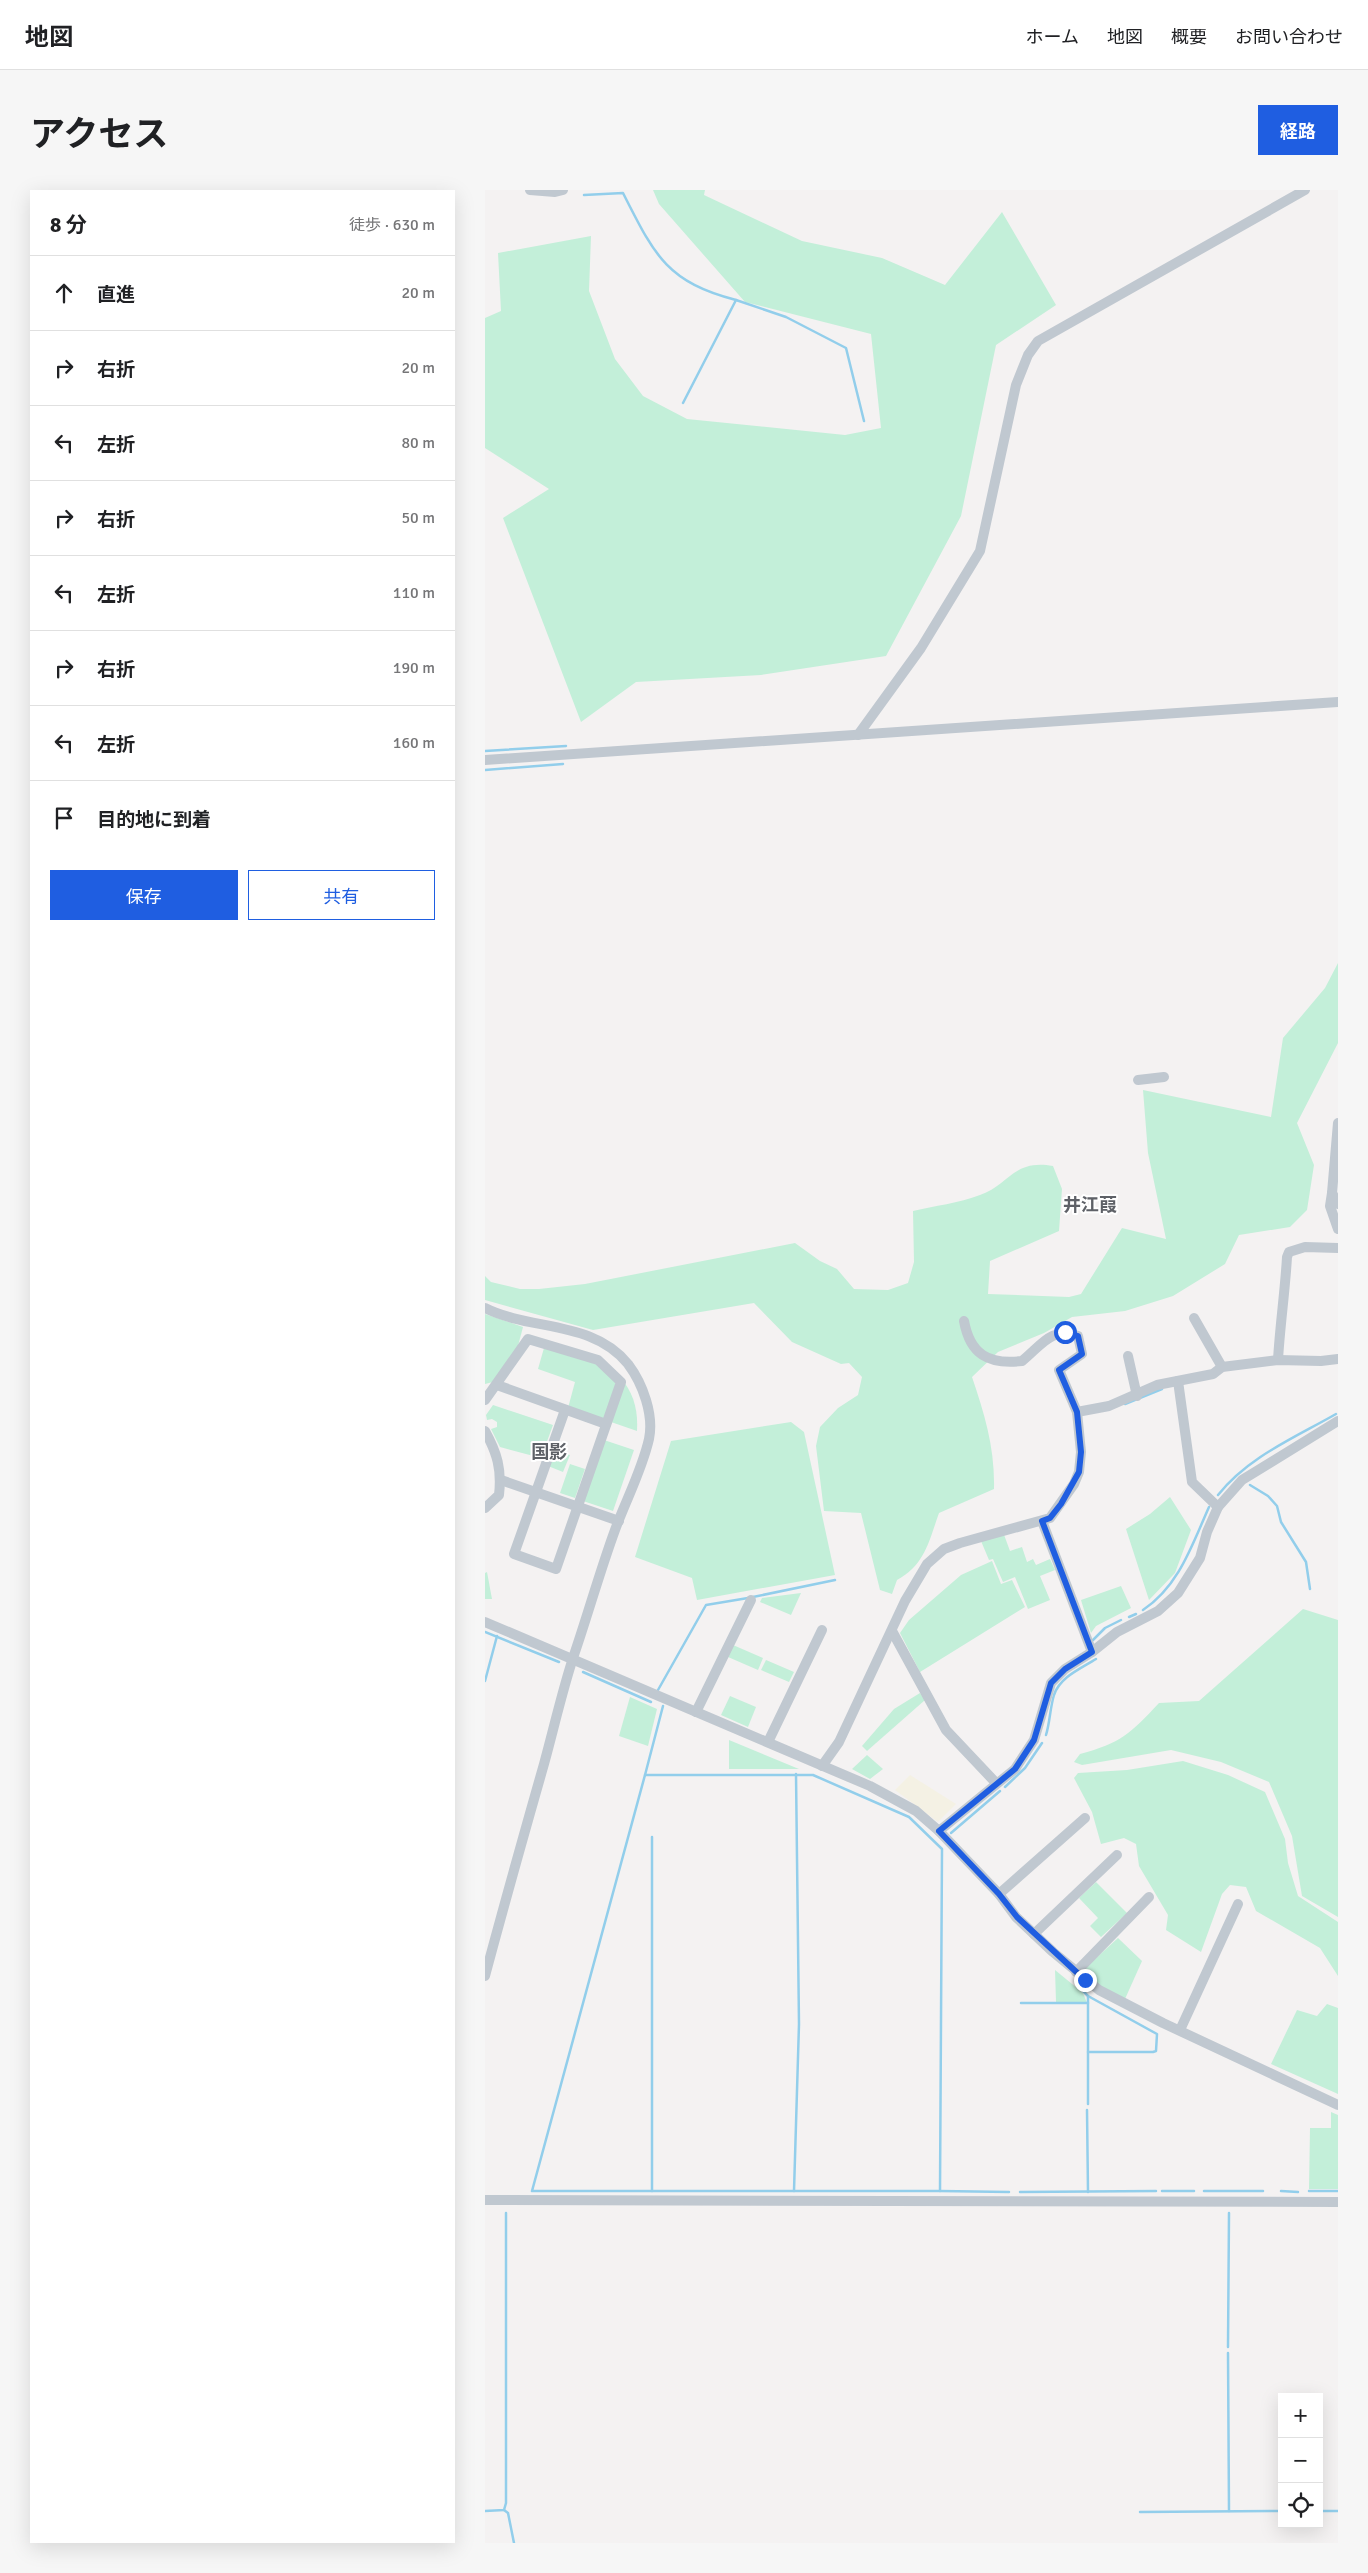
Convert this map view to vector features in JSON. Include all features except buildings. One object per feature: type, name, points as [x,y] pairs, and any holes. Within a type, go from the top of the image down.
[{"type":"street","points":[[532,190],[555,192],[563,190]]},
{"type":"street","points":[[858,735],[921,648],[980,551],[1016,385],[1028,356],[1038,341],[1305,190]]},
{"type":"street","points":[[485,760],[1338,702]]},
{"type":"street","points":[[1139,1080],[1164,1077]]},
{"type":"street","points":[[1338,1123],[1330,1206],[1338,1229]]},
{"type":"street","points":[[1332,1193],[1338,1204]]},
{"type":"street","points":[[1278,1360],[1289,1252],[1305,1247],[1338,1248]]},
{"type":"street","points":[[485,1308],[508,1317],[582,1334],[604,1343],[628,1364],[638,1382],[649,1410],[649,1439],[619,1521],[573,1659],[485,1976]]},
{"type":"street","points":[[1194,1318],[1222,1367]]},
{"type":"street","points":[[822,1766],[839,1742],[905,1601],[923,1571],[944,1549],[986,1535],[1050,1518],[1061,1504],[1079,1472],[1081,1452],[1077,1412],[1059,1370],[1082,1354],[1078,1336],[1065,1332],[1056,1334],[1042,1342],[1022,1361],[995,1361],[977,1352],[967,1338],[964,1321]]},
{"type":"street","points":[[485,1400],[528,1339],[598,1360],[621,1382],[556,1569],[514,1554],[565,1410]]},
{"type":"street","points":[[1128,1356],[1137,1396]]},
{"type":"street","points":[[1077,1412],[1109,1406],[1137,1396],[1157,1385],[1213,1374],[1222,1367],[1278,1360],[1321,1361],[1338,1359]]},
{"type":"street","points":[[1178,1381],[1193,1482],[1218,1507]]},
{"type":"street","points":[[497,1385],[606,1424]]},
{"type":"street","points":[[939,1831],[1015,1769],[1034,1740],[1051,1683],[1065,1669],[1092,1652],[1117,1632],[1158,1611],[1178,1593],[1200,1558],[1207,1532],[1218,1507],[1242,1480],[1338,1421]]},
{"type":"street","points":[[485,1430],[497,1452],[501,1480],[499,1495],[485,1508]]},
{"type":"street","points":[[501,1480],[619,1521]]},
{"type":"street","points":[[1042,1521],[1092,1652]]},
{"type":"street","points":[[696,1712],[751,1600]]},
{"type":"street","points":[[485,1622],[768,1742],[901,1802],[916,1811],[939,1831],[1034,1934],[1076,1972],[1106,1994],[1338,2105]]},
{"type":"street","points":[[768,1742],[823,1630]]},
{"type":"street","points":[[892,1631],[946,1730],[997,1783]]},
{"type":"street","points":[[999,1894],[1085,1818]]},
{"type":"street","points":[[1034,1934],[1117,1855]]},
{"type":"street","points":[[1076,1972],[1149,1897]]},
{"type":"street","points":[[1180,2030],[1239,1904]]},
{"type":"street","points":[[485,2200],[1338,2202]]},
{"type":"green space","points":[[653,190],[705,190],[704,195],[802,241],[882,258],[945,285],[1002,212],[1056,305],[996,345],[961,516],[886,656],[761,675],[636,682],[581,722],[503,518],[549,489],[485,448],[485,318],[501,311],[498,253],[591,236],[589,291],[615,359],[643,396],[687,419],[845,435],[881,428],[871,334],[745,302],[659,204]]},
{"type":"green space","points":[[1338,963],[1338,1043],[1297,1123],[1314,1165],[1307,1210],[1290,1227],[1239,1235],[1225,1264],[1173,1296],[1125,1311],[1072,1317],[1044,1333],[998,1352],[972,1377],[991,1446],[994,1489],[939,1513],[929,1543],[920,1560],[897,1580],[892,1594],[880,1590],[861,1513],[824,1511],[816,1446],[820,1427],[838,1408],[858,1395],[862,1377],[849,1363],[841,1364],[792,1342],[754,1303],[593,1330],[485,1300],[485,1276],[491,1282],[520,1289],[539,1289],[585,1284],[795,1243],[820,1261],[837,1269],[854,1289],[888,1290],[908,1283],[914,1262],[913,1211],[972,1198],[990,1191],[1020,1169],[1040,1165],[1053,1166],[1062,1189],[1059,1231],[990,1261],[988,1294],[1069,1297],[1081,1294],[1122,1228],[1166,1239],[1148,1153],[1143,1090],[1271,1117],[1283,1038],[1325,988]]},
{"type":"green space","points":[[485,1314],[523,1327],[518,1346],[493,1382],[485,1384]]},
{"type":"green space","points":[[544,1348],[595,1363],[616,1382],[604,1421],[568,1408],[575,1382],[538,1369]]},
{"type":"green space","points":[[624,1382],[631,1393],[635,1405],[637,1431],[611,1422]]},
{"type":"green space","points":[[493,1405],[553,1425],[541,1458],[500,1447],[491,1429],[497,1427],[497,1422],[492,1419],[487,1420],[486,1415]]},
{"type":"green space","points":[[791,1422],[804,1432],[835,1575],[697,1600],[692,1578],[635,1557],[671,1441]]},
{"type":"green space","points":[[604,1440],[634,1450],[613,1511],[583,1501]]},
{"type":"green space","points":[[555,1449],[570,1455],[563,1472],[548,1466]]},
{"type":"green space","points":[[570,1464],[585,1469],[575,1498],[560,1493]]},
{"type":"green space","points":[[1170,1497],[1191,1530],[1175,1573],[1149,1600],[1126,1529],[1150,1514]]},
{"type":"green space","points":[[1003,1532],[1010,1551],[1022,1547],[1027,1562],[1033,1559],[1036,1565],[1050,1559],[1055,1570],[1040,1576],[1050,1600],[1028,1609],[1015,1577],[1003,1582],[993,1559],[989,1560],[981,1541]]},
{"type":"green space","points":[[992,1561],[1001,1584],[1012,1580],[1025,1607],[920,1672],[900,1633],[909,1620],[961,1575]]},
{"type":"green space","points":[[487,1572],[492,1599],[485,1599],[485,1573]]},
{"type":"green space","points":[[1121,1586],[1131,1608],[1096,1626],[1091,1633],[1081,1600]]},
{"type":"green space","points":[[801,1593],[791,1615],[760,1602],[762,1598]]},
{"type":"green space","points":[[1303,1609],[1338,1620],[1338,1917],[1302,1896],[1292,1836],[1269,1782],[1221,1762],[1171,1750],[1082,1765],[1074,1762],[1080,1754],[1106,1746],[1124,1736],[1159,1703],[1199,1701]]},
{"type":"green space","points":[[733,1645],[763,1658],[758,1670],[728,1657]]},
{"type":"green space","points":[[766,1660],[794,1672],[789,1682],[761,1670]]},
{"type":"green space","points":[[920,1693],[925,1700],[867,1751],[862,1746],[894,1709]]},
{"type":"green space","points":[[730,1696],[756,1707],[748,1727],[721,1715]]},
{"type":"green space","points":[[630,1697],[657,1709],[648,1746],[619,1736]]},
{"type":"green space","points":[[729,1740],[799,1769],[729,1769]]},
{"type":"green space","points":[[867,1755],[883,1769],[870,1779],[852,1769]]},
{"type":"green space","points":[[1183,1761],[1228,1775],[1265,1792],[1285,1839],[1288,1863],[1298,1896],[1338,1922],[1338,1976],[1320,1948],[1256,1911],[1246,1887],[1230,1885],[1222,1894],[1201,1952],[1166,1930],[1168,1915],[1139,1866],[1136,1844],[1124,1838],[1101,1844],[1092,1812],[1074,1778],[1078,1773],[1127,1770]]},
{"type":"green space","points":[[1096,1882],[1127,1913],[1101,1937],[1090,1926],[1098,1918],[1079,1898]]},
{"type":"green space","points":[[1118,1938],[1142,1961],[1125,1999],[1097,1984],[1082,1971]]},
{"type":"green space","points":[[1055,1970],[1083,1993],[1087,2003],[1056,2002]]},
{"type":"green space","points":[[1327,2004],[1338,2008],[1338,2094],[1271,2064],[1297,2010],[1317,2016]]},
{"type":"green space","points":[[1331,2112],[1338,2115],[1338,2189],[1309,2189],[1310,2128],[1331,2128]]},
{"type":"sand","points":[[910,1775],[956,1804],[938,1822],[895,1790]]},
{"type":"waterway","points":[[584,195],[623,193],[644,233],[665,263],[693,284],[712,293],[736,300],[683,403]]},
{"type":"waterway","points":[[736,300],[786,317],[846,348],[864,421]]},
{"type":"waterway","points":[[485,751],[566,746]]},
{"type":"waterway","points":[[485,770],[563,764]]},
{"type":"waterway","points":[[1125,1404],[1162,1389]]},
{"type":"waterway","points":[[1218,1495],[1257,1459],[1336,1414]]},
{"type":"waterway","points":[[1250,1485],[1268,1496],[1277,1506],[1281,1522],[1306,1562],[1310,1589]]},
{"type":"waterway","points":[[1143,1610],[1166,1589],[1175,1577],[1190,1550],[1209,1507]]},
{"type":"waterway","points":[[753,1597],[835,1580]]},
{"type":"waterway","points":[[658,1690],[706,1605],[748,1598]]},
{"type":"waterway","points":[[1129,1617],[1136,1614]]},
{"type":"waterway","points":[[1093,1640],[1105,1628],[1121,1620]]},
{"type":"waterway","points":[[485,1632],[559,1662]]},
{"type":"waterway","points":[[485,1681],[497,1636]]},
{"type":"waterway","points":[[1046,1735],[1054,1695],[1057,1689],[1071,1674],[1096,1659]]},
{"type":"waterway","points":[[583,1672],[651,1702]]},
{"type":"waterway","points":[[652,1837],[652,2191],[940,2191],[942,1849],[909,1817],[813,1775],[645,1775],[663,1706]]},
{"type":"waterway","points":[[1005,1787],[1025,1768],[1042,1743]]},
{"type":"waterway","points":[[794,2191],[799,2024],[796,1774]]},
{"type":"waterway","points":[[645,1775],[532,2191],[652,2191]]},
{"type":"waterway","points":[[951,1833],[1000,1791]]},
{"type":"waterway","points":[[1083,1991],[1088,1996],[1088,2104]]},
{"type":"waterway","points":[[1088,1996],[1157,2034],[1156,2051],[1153,2052],[1088,2052]]},
{"type":"waterway","points":[[1021,2003],[1088,2003]]},
{"type":"waterway","points":[[1087,2110],[1088,2192]]},
{"type":"waterway","points":[[940,2191],[1009,2192]]},
{"type":"waterway","points":[[1020,2192],[1156,2191]]},
{"type":"waterway","points":[[1162,2191],[1194,2191]]},
{"type":"waterway","points":[[1204,2191],[1263,2191]]},
{"type":"waterway","points":[[1281,2191],[1298,2192]]},
{"type":"waterway","points":[[1309,2191],[1338,2191]]},
{"type":"waterway","points":[[485,2511],[504,2510],[506,2503],[506,2213]]},
{"type":"waterway","points":[[1228,2347],[1229,2213]]},
{"type":"waterway","points":[[1228,2353],[1229,2511]]},
{"type":"waterway","points":[[504,2510],[508,2513],[514,2543]]},
{"type":"waterway","points":[[1140,2512],[1278,2511]]},
{"type":"waterway","points":[[1323,2511],[1338,2511]]},
{"type":"district","name":"井江葭","points":[[1090,1205]]},
{"type":"district","name":"国影","points":[[549,1452]]},
{"type":"route","points":[[1065,1332],[1078,1336],[1082,1354],[1059,1370],[1071,1402],[1077,1412],[1081,1452],[1079,1472],[1074,1484],[1061,1504],[1050,1518],[1042,1521],[1092,1652],[1065,1669],[1051,1683],[1034,1740],[1015,1769],[939,1831],[999,1894],[1017,1917],[1085,1980]]}]
